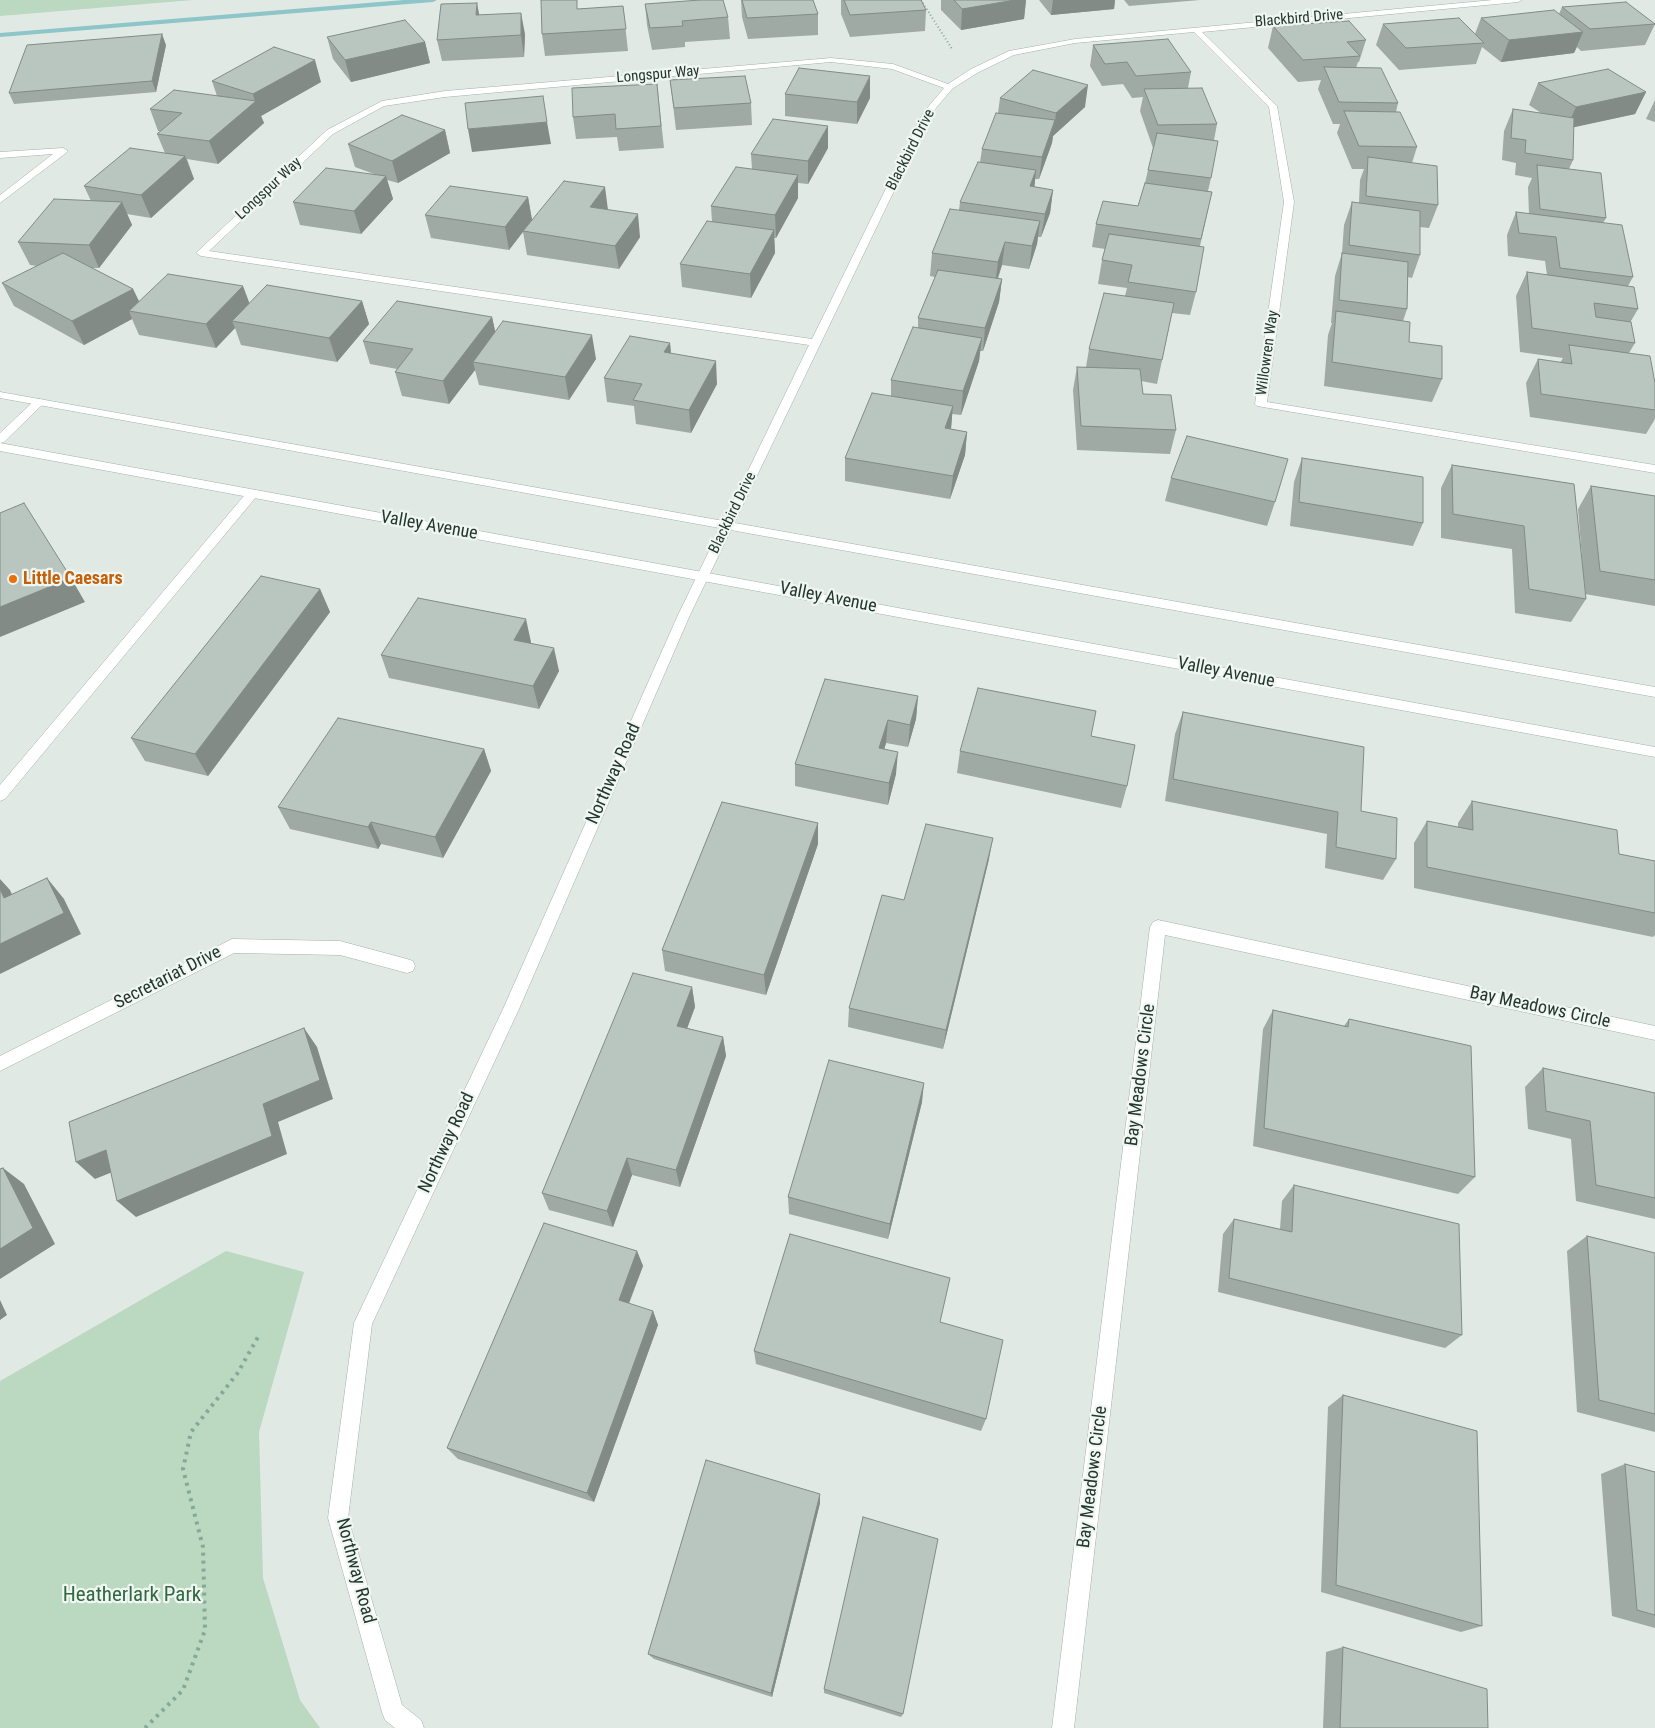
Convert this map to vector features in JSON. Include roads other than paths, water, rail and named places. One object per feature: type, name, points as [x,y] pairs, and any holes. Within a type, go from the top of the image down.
[{"type":"street","name":"Blackbird Drive","points":[[703,576],[927,113],[949,87],[974,71],[1012,52],[1075,41],[1518,0]]},
{"type":"street","name":"Willowren Way","points":[[1195,29],[1273,106],[1289,202],[1262,404],[1655,469]]},
{"type":"street","name":"Longspur Way","points":[[816,343],[202,253],[330,132],[382,104],[445,94],[830,60],[894,67],[949,87]]},
{"type":"street","points":[[0,155],[63,152],[0,200]]},
{"type":"street","points":[[0,395],[1655,692]]},
{"type":"street","points":[[0,440],[39,402]]},
{"type":"street","name":"Valley Avenue","points":[[0,447],[1655,752]]},
{"type":"street","points":[[0,795],[252,494]]},
{"type":"street","name":"Northway Road","points":[[413,1728],[393,1712],[338,1518],[363,1323],[511,1009],[703,576]]},
{"type":"street","name":"Bay Meadows Circle","points":[[1063,1728],[1158,927],[1655,1033]]},
{"type":"street","name":"Secretariat Drive","points":[[0,1064],[232,946],[340,948],[406,966]]},
{"type":"waterway","points":[[0,35],[433,0]]},
{"type":"place","name":"Little Caesars","points":[[13,579]]},
{"type":"park label","name":"Heatherlark Park","points":[[132,1596]]}]
